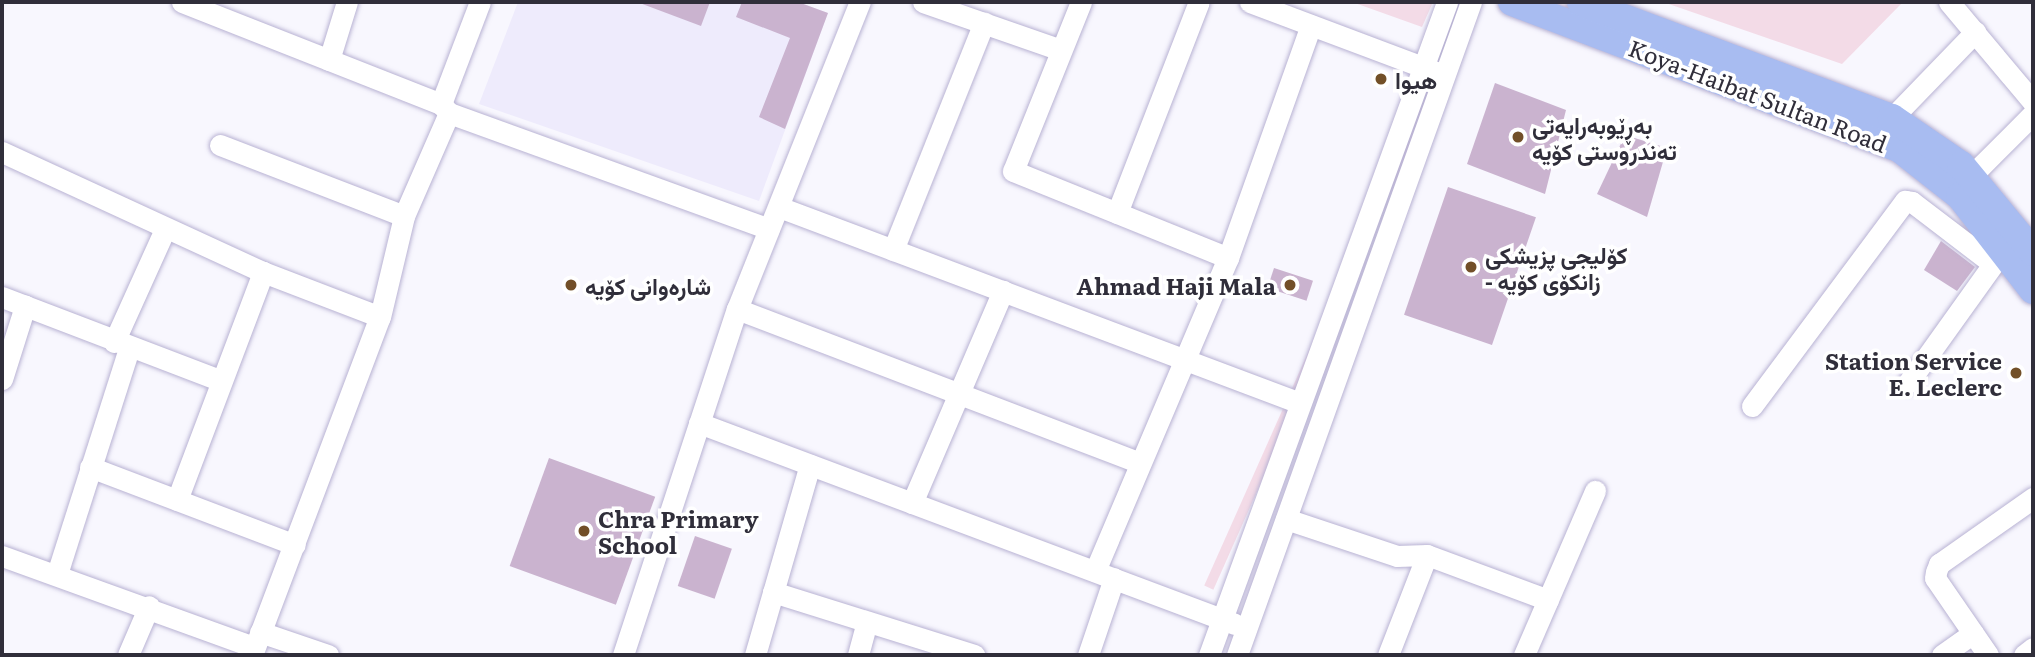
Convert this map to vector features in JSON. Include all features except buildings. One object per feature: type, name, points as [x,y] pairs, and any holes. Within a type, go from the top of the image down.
[{"type":"main road","name":"Koya-Haibat Sultan Road","points":[[1512,2],[1899,148],[1960,196],[1998,257],[2033,290]]},
{"type":"main road","name":"Koya-Haibat Sultan Road","points":[[1581,2],[1892,118],[1920,134],[1971,176],[2033,252]]},
{"type":"street","points":[[182,2],[445,109],[769,229]]},
{"type":"street","points":[[329,60],[347,2]]},
{"type":"street","points":[[255,645],[380,317],[404,216],[445,109],[480,2]]},
{"type":"street","points":[[623,655],[737,309],[860,2]]},
{"type":"street","points":[[923,2],[1061,50]]},
{"type":"street","points":[[1081,2],[1013,171],[1228,258]]},
{"type":"street","points":[[1116,213],[1199,2]]},
{"type":"street","points":[[1250,2],[1445,75]]},
{"type":"street","points":[[1209,655],[1447,2]]},
{"type":"street","points":[[1237,655],[1471,2]]},
{"type":"street","points":[[1949,2],[2033,102]]},
{"type":"street","points":[[893,250],[984,23]]},
{"type":"street","points":[[1088,655],[1104,575],[1140,463],[1228,258],[1311,25]]},
{"type":"street","points":[[1892,118],[1975,32]]},
{"type":"street","points":[[1971,176],[2033,114]]},
{"type":"street","points":[[219,145],[404,216]]},
{"type":"street","points":[[2,152],[263,272],[380,317]]},
{"type":"street","points":[[1752,406],[1905,201],[1912,202],[1998,257],[1908,383]]},
{"type":"street","points":[[779,207],[1300,403]]},
{"type":"street","points":[[57,574],[90,467],[121,345],[165,229]]},
{"type":"street","points":[[177,500],[263,272]]},
{"type":"street","points":[[912,503],[1003,291]]},
{"type":"street","points":[[2,297],[121,345],[222,381]]},
{"type":"street","points":[[2,379],[25,306]]},
{"type":"street","points":[[737,309],[1140,463]]},
{"type":"street","points":[[699,423],[1247,629]]},
{"type":"street","points":[[755,655],[810,465]]},
{"type":"street","points":[[90,467],[295,545]]},
{"type":"street","points":[[1524,655],[1595,491]]},
{"type":"street","points":[[1989,655],[1935,578],[1939,564],[2033,498]]},
{"type":"street","points":[[1255,530],[1283,529],[1396,556],[1427,555],[1548,600]]},
{"type":"street","points":[[1388,655],[1427,555]]},
{"type":"street","points":[[2,556],[255,645],[328,655]]},
{"type":"street","points":[[773,592],[974,655]]},
{"type":"street","points":[[128,655],[149,606]]},
{"type":"street","points":[[858,655],[867,622]]},
{"type":"street","points":[[1942,655],[1973,633]]},
{"type":"street","points":[[2024,655],[2033,648]]},
{"type":"shaded area","points":[[518,2],[798,2],[828,13],[759,201],[479,104]]},
{"type":"shaded area","points":[[1352,2],[1433,2],[1422,27]]},
{"type":"shaded area","points":[[1663,2],[1903,2],[1842,64]]},
{"type":"shaded area","points":[[1432,74],[1441,78],[1213,590],[1204,586]]},
{"type":"place","name":"هیوا","points":[[1381,79]]},
{"type":"place","name":"بەڕێوبەرایەتی تەندروستی کۆیە","points":[[1518,137]]},
{"type":"place","name":"کۆلیجی پزیشکی - زانکۆی کۆیە","points":[[1471,267]]},
{"type":"place","name":"شارەوانی کۆیە","points":[[571,285]]},
{"type":"place","name":"Ahmad Haji Mala","points":[[1290,285]]},
{"type":"place","name":"Station Service E. Leclerc","points":[[2016,373]]},
{"type":"place","name":"Chra Primary School","points":[[584,531]]}]
